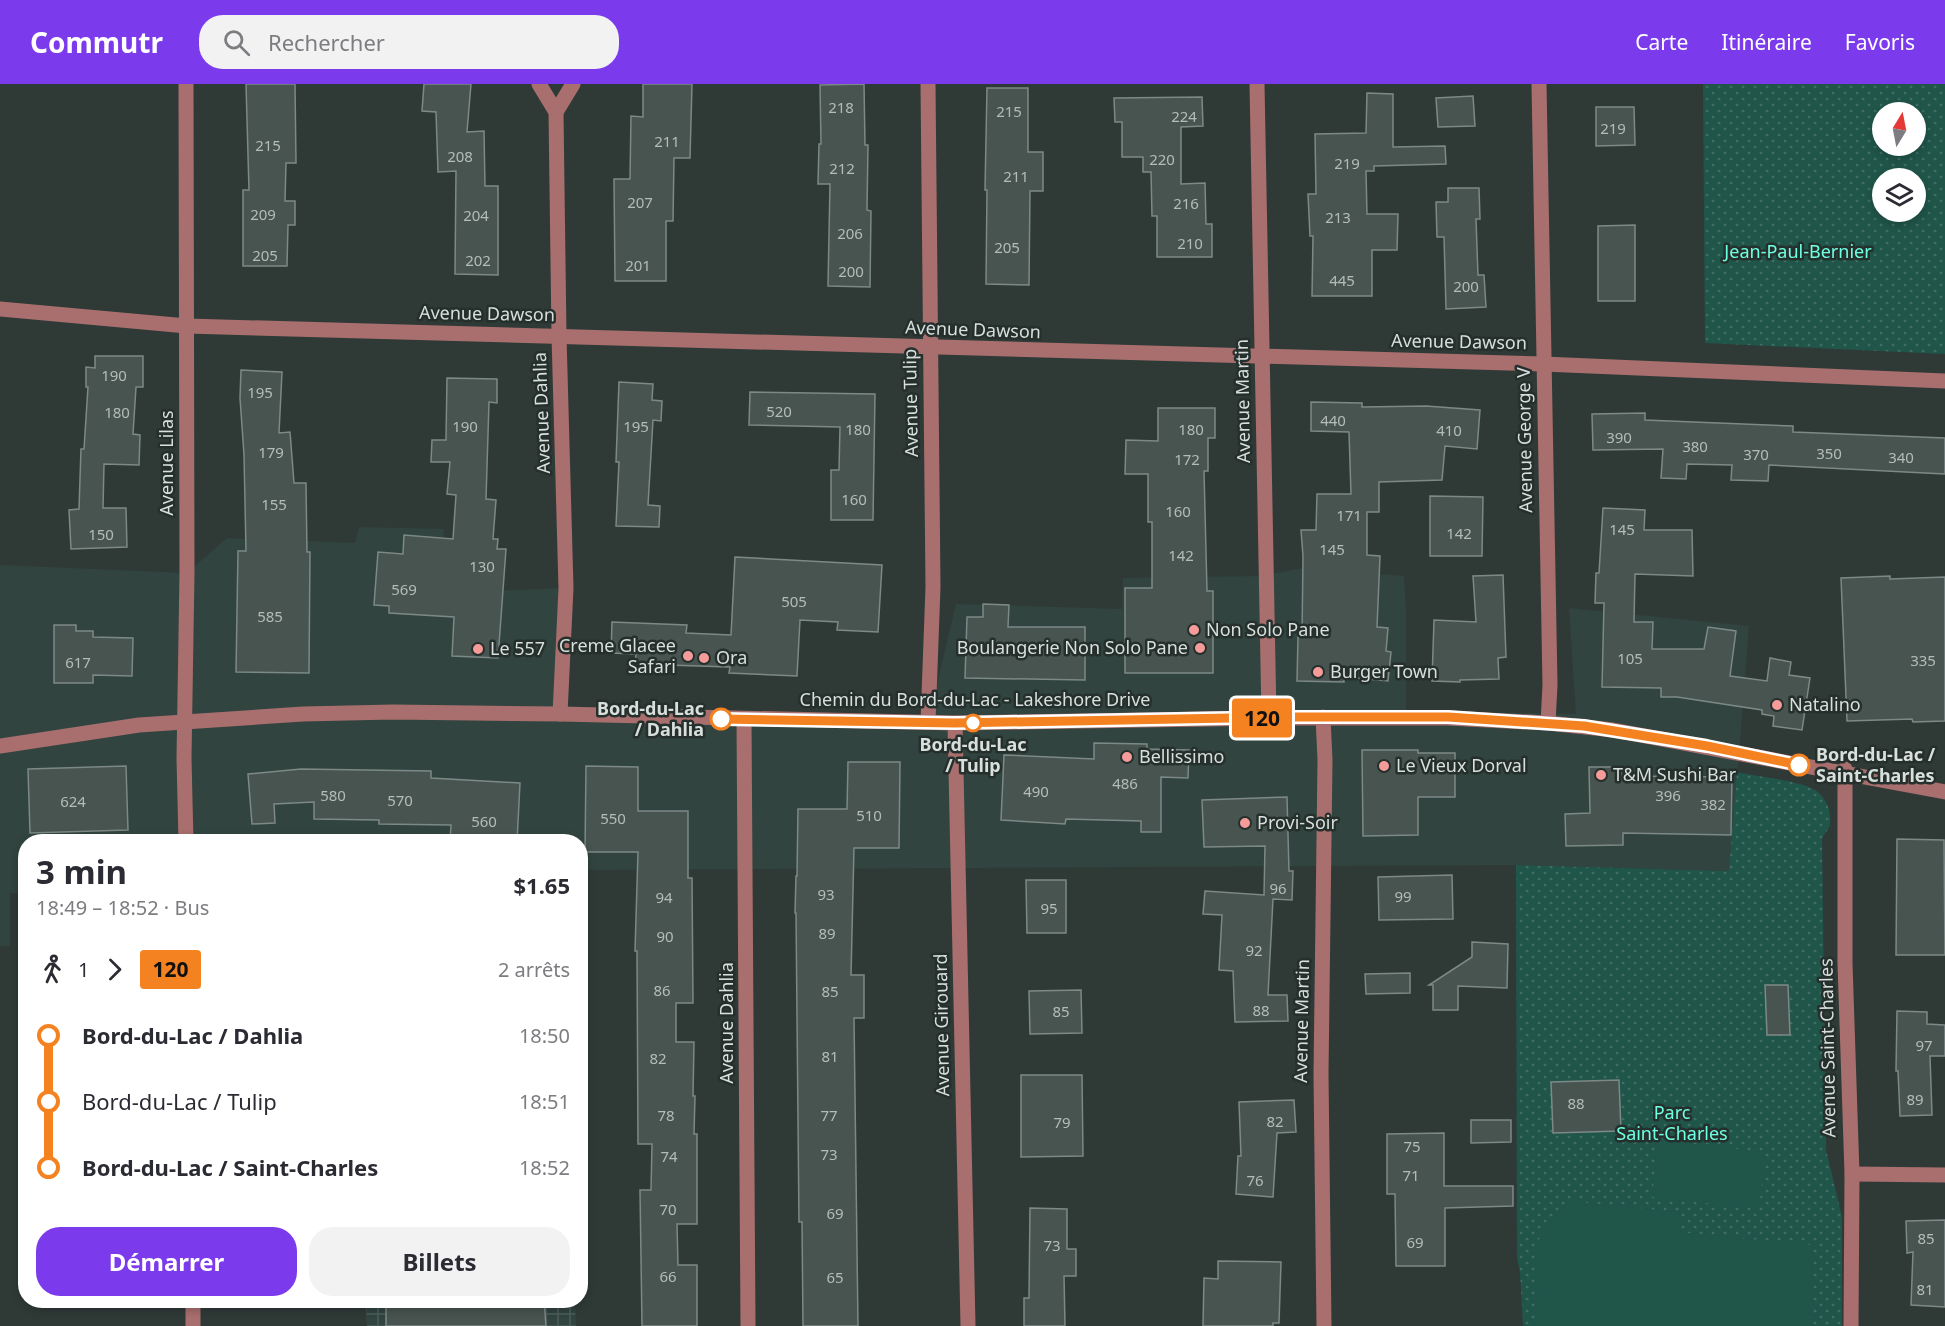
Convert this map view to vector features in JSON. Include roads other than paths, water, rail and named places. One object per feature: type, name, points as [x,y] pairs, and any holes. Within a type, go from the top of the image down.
[{"type":"street","name":"Avenue Lilas","points":[[186,84],[186,721],[184,758],[186,834]]},
{"type":"street","points":[[539,84],[556,112],[573,84]]},
{"type":"street","name":"Avenue Tulip","points":[[928,84],[933,586],[928,722]]},
{"type":"street","name":"Avenue Martin","points":[[1257,84],[1269,718]]},
{"type":"street","name":"Avenue George V","points":[[1539,84],[1548,723]]},
{"type":"street","name":"Avenue Dahlia","points":[[556,112],[566,588],[560,714]]},
{"type":"street","name":"Avenue Dawson","points":[[0,309],[186,326],[1543,364],[1945,381]]},
{"type":"street","name":"Chemin du Bord-du-Lac - Lakeshore Drive","points":[[0,746],[139,725],[294,714],[393,712],[955,723],[1448,717],[1584,726],[1684,742],[1945,792]]},
{"type":"street","name":"Avenue Martin","points":[[1323,717],[1325,760],[1321,1074],[1324,1326]]},
{"type":"street","name":"Avenue Dahlia","points":[[744,720],[748,1326]]},
{"type":"street","name":"Avenue Girouard","points":[[955,723],[968,1326]]},
{"type":"street","name":"Avenue Saint-Charles","points":[[1845,772],[1846,972],[1852,1174],[1851,1326]]},
{"type":"street","points":[[1852,1174],[1945,1175]]},
{"type":"street","points":[[193,1308],[193,1326]]},
{"type":"place","name":"Non Solo Pane","points":[[1194,630]]},
{"type":"place","name":"Boulangerie Non Solo Pane","points":[[1200,648]]},
{"type":"place","name":"Le 557","points":[[478,649]]},
{"type":"place","name":"Creme Glacee Safari","points":[[688,656]]},
{"type":"place","name":"Ora","points":[[704,658]]},
{"type":"place","name":"Burger Town","points":[[1318,672]]},
{"type":"place","name":"Natalino","points":[[1777,705]]},
{"type":"place","name":"Bord-du-Lac / Dahlia","points":[[721,719]]},
{"type":"place","name":"Bord-du-Lac / Tulip","points":[[973,723]]},
{"type":"place","name":"Bellissimo","points":[[1127,757]]},
{"type":"place","name":"Bord-du-Lac / Saint-Charles","points":[[1799,765]]},
{"type":"place","name":"Le Vieux Dorval","points":[[1384,766]]},
{"type":"place","name":"T&M Sushi Bar","points":[[1601,775]]},
{"type":"place","name":"Provi-Soir","points":[[1245,823]]},
{"type":"park label","name":"Jean-Paul-Bernier","points":[[1798,252]]},
{"type":"park label","name":"Parc Saint-Charles","points":[[1672,1123]]}]
